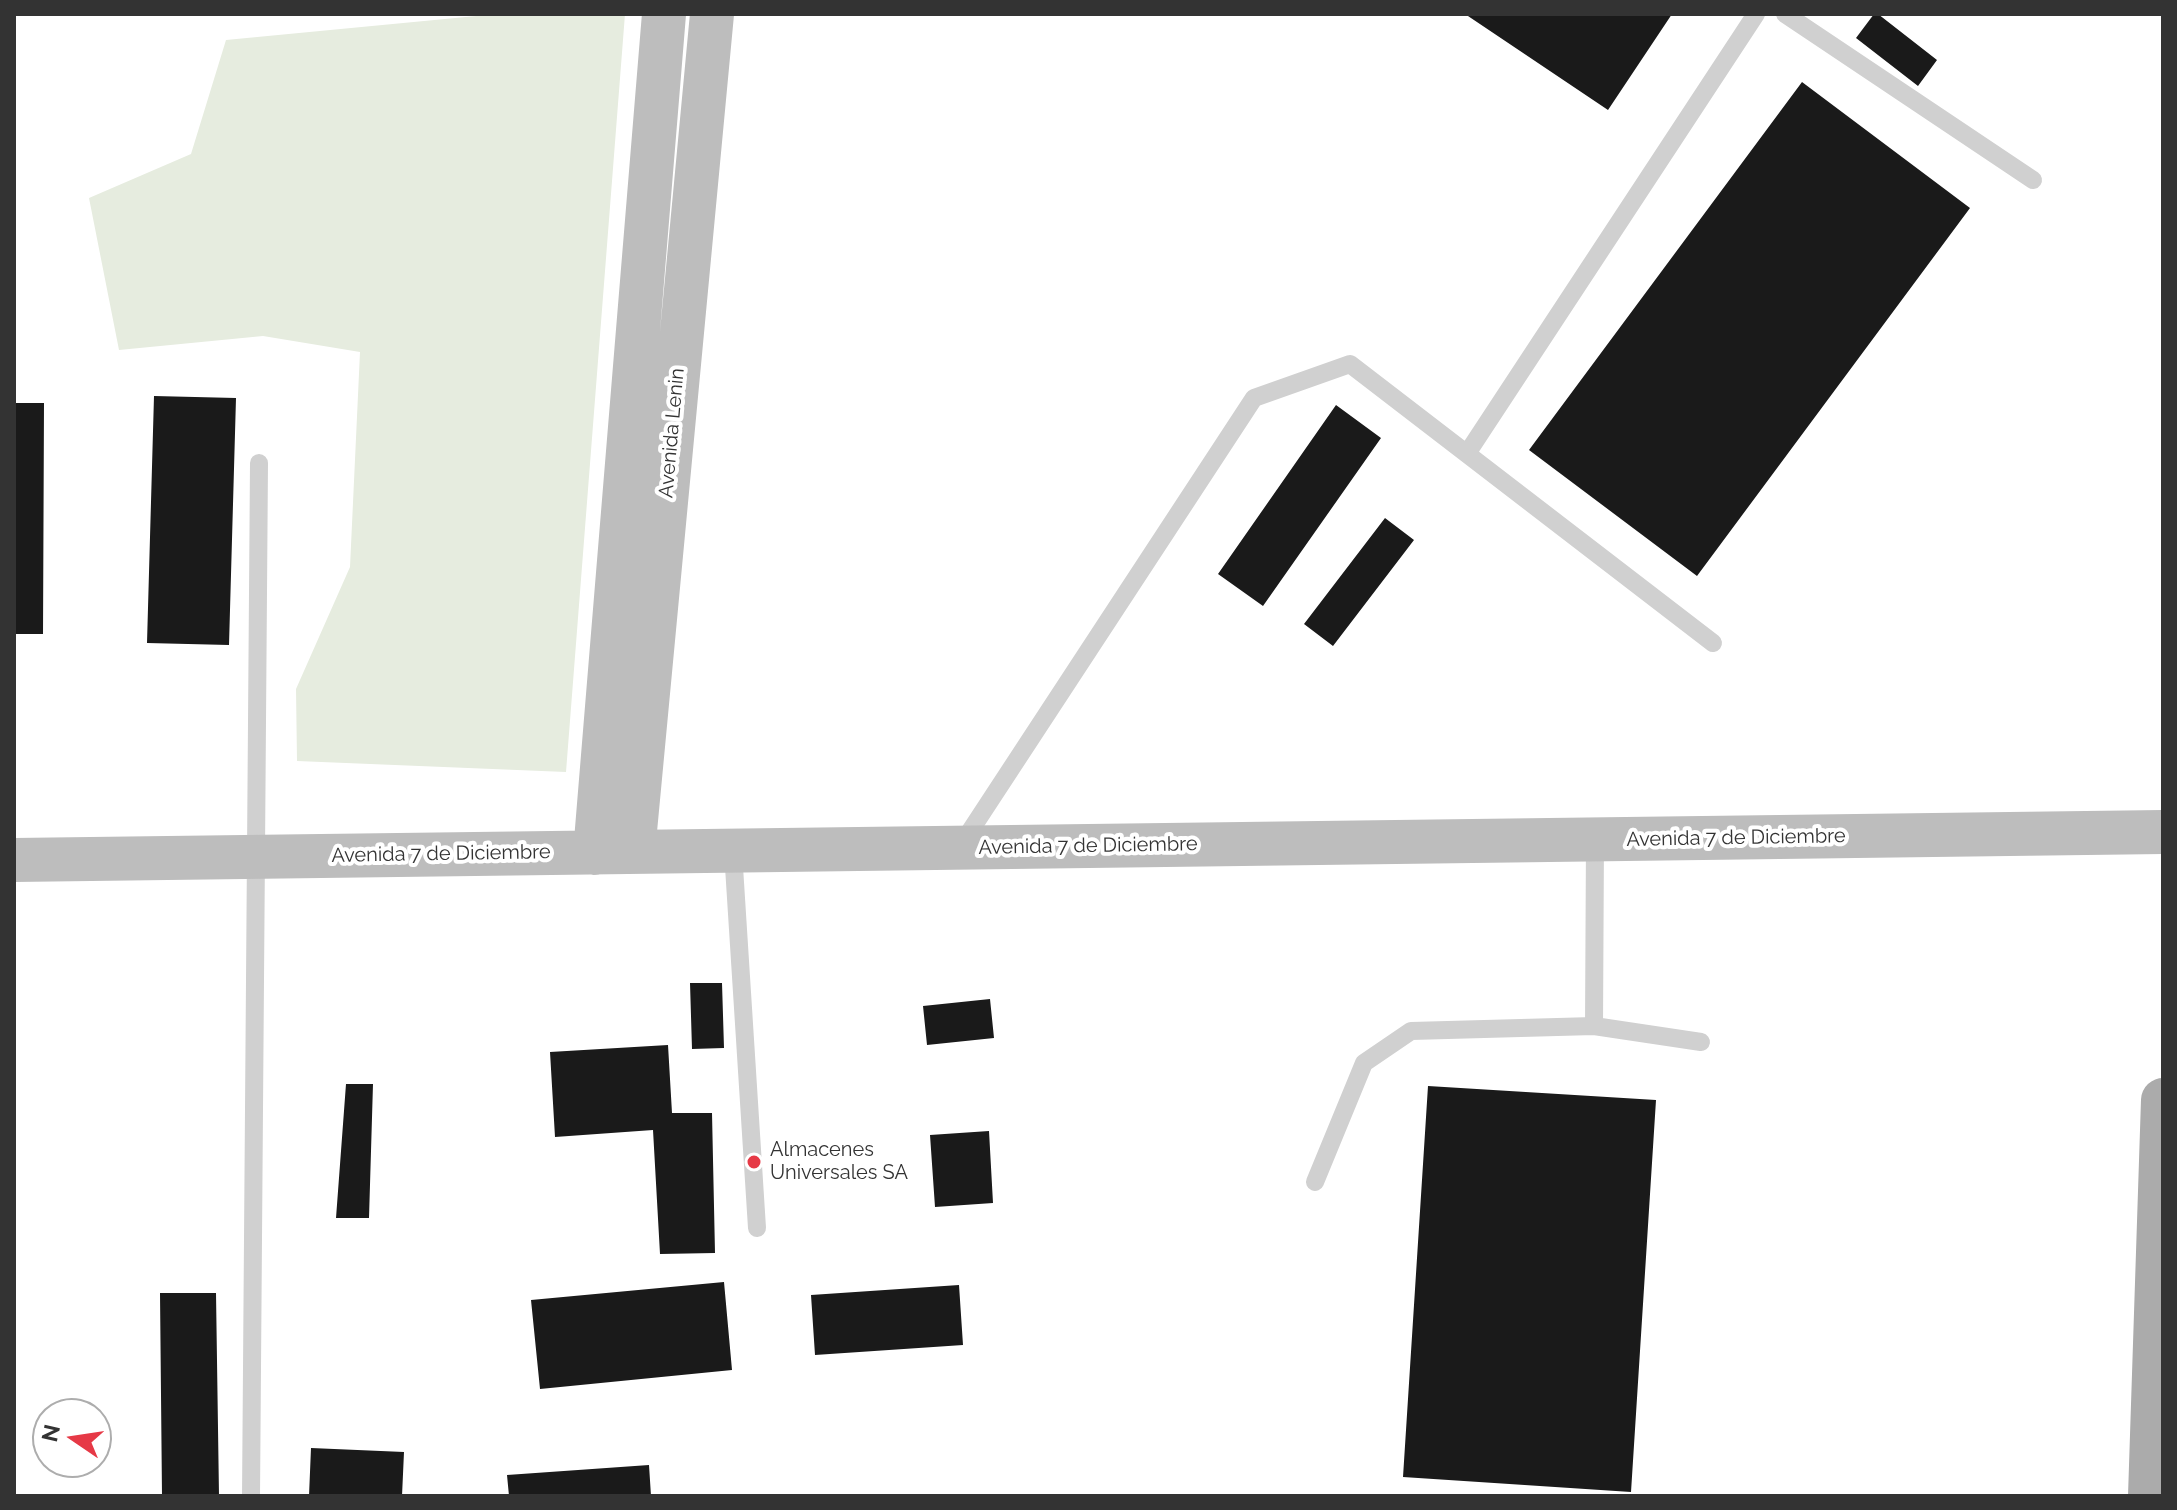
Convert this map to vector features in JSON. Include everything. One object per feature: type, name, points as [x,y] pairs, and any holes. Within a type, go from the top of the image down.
[{"type":"main road","name":"Avenida Lenin","points":[[614,852],[664,14]]},
{"type":"main road","name":"Avenida Lenin","points":[[614,852],[712,14]]},
{"type":"main road","name":"Avenida 7 de Diciembre","points":[[14,860],[2163,832]]},
{"type":"main road","points":[[2150,1496],[2163,1100]]},
{"type":"lane","points":[[1468,452],[1756,14]]},
{"type":"lane","points":[[1785,14],[2033,180]]},
{"type":"lane","points":[[959,848],[1254,398],[1350,364],[1713,643]]},
{"type":"lane","points":[[251,1496],[259,463]]},
{"type":"lane","points":[[1594,1026],[1595,839]]},
{"type":"lane","points":[[733,851],[757,1228]]},
{"type":"lane","points":[[1315,1182],[1364,1063],[1411,1031],[1594,1026],[1701,1042]]},
{"type":"shaded area","points":[[497,14],[625,14],[566,772],[297,761],[296,689],[350,567],[360,352],[263,336],[119,350],[89,198],[191,154],[226,40]]},
{"type":"building","points":[[1465,14],[1672,14],[1608,110]]},
{"type":"building","points":[[1874,14],[1937,60],[1918,86],[1856,38]]},
{"type":"building","points":[[1802,82],[1970,208],[1697,576],[1529,450]]},
{"type":"building","points":[[154,396],[236,398],[229,645],[147,643]]},
{"type":"building","points":[[14,403],[44,403],[43,634],[14,634]]},
{"type":"building","points":[[1336,405],[1381,438],[1263,606],[1218,574]]},
{"type":"building","points":[[1385,518],[1414,540],[1333,646],[1304,624]]},
{"type":"building","points":[[690,983],[722,983],[724,1048],[692,1049]]},
{"type":"building","points":[[990,999],[994,1038],[927,1045],[923,1006]]},
{"type":"building","points":[[668,1045],[672,1113],[712,1113],[715,1253],[660,1254],[653,1130],[555,1137],[550,1052]]},
{"type":"building","points":[[346,1084],[373,1084],[369,1218],[336,1218]]},
{"type":"building","points":[[1428,1086],[1656,1100],[1631,1492],[1403,1477]]},
{"type":"building","points":[[989,1131],[993,1203],[935,1207],[930,1135]]},
{"type":"building","points":[[724,1282],[732,1370],[540,1389],[531,1300]]},
{"type":"building","points":[[959,1285],[963,1345],[815,1355],[811,1295]]},
{"type":"building","points":[[160,1293],[216,1293],[219,1496],[162,1496]]},
{"type":"building","points":[[311,1448],[404,1452],[402,1496],[309,1496]]},
{"type":"building","points":[[649,1465],[651,1496],[509,1496],[507,1475]]},
{"type":"place","name":"Almacenes Universales SA","points":[[754,1162]]}]
